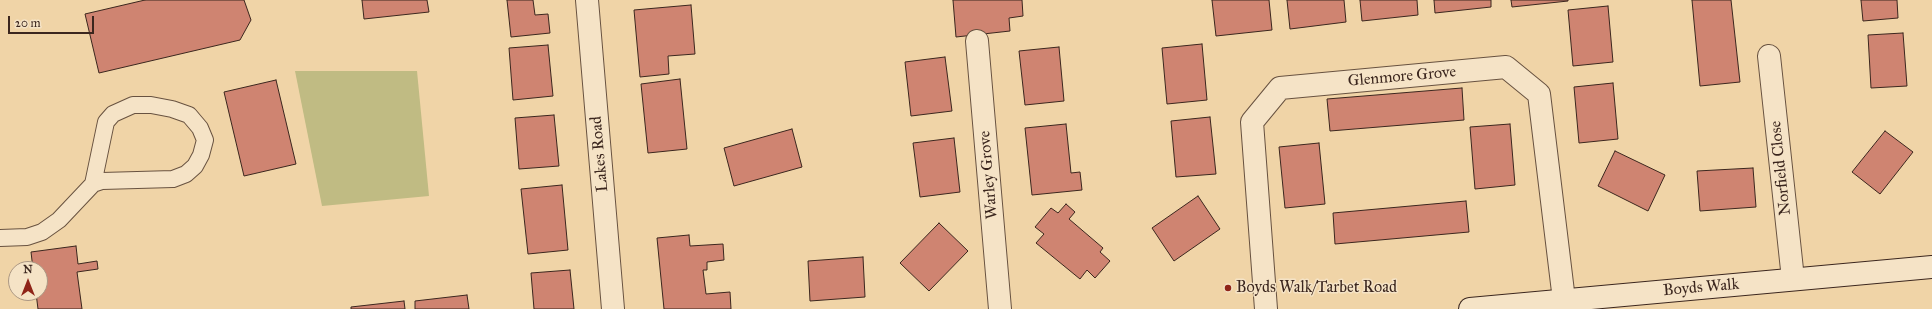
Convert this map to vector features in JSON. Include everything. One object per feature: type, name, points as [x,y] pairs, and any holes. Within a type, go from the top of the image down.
[{"type":"street","name":"Lakes Road","points":[[587,0],[613,309]]},
{"type":"street","name":"Warley Grove","points":[[977,40],[1000,309]]},
{"type":"street","name":"Norfield Close","points":[[1769,56],[1793,279]]},
{"type":"street","name":"Glenmore Grove","points":[[1266,309],[1252,122],[1280,88],[1506,67],[1540,94],[1564,300]]},
{"type":"street","name":"Boyds Walk","points":[[1470,309],[1932,267]]},
{"type":"lane","points":[[0,238],[21,238],[42,232],[59,220],[93,184],[106,122],[113,114],[133,105],[151,104],[189,115],[200,128],[205,140],[201,155],[195,166],[186,174],[173,179],[111,180],[93,184]]},
{"type":"shaded area","points":[[295,71],[417,71],[429,196],[322,206]]},
{"type":"building","points":[[145,0],[244,0],[251,20],[240,40],[99,73],[85,14]]},
{"type":"building","points":[[362,0],[427,0],[429,12],[364,19]]},
{"type":"building","points":[[507,0],[533,0],[535,15],[548,14],[550,33],[511,37]]},
{"type":"building","points":[[953,0],[1022,0],[1023,16],[1009,18],[1010,31],[956,37]]},
{"type":"building","points":[[1212,0],[1269,0],[1272,30],[1216,36]]},
{"type":"building","points":[[1287,0],[1344,0],[1346,22],[1290,29]]},
{"type":"building","points":[[1360,0],[1417,0],[1418,15],[1362,21]]},
{"type":"building","points":[[1434,0],[1491,0],[1491,7],[1435,13]]},
{"type":"building","points":[[1511,0],[1568,0],[1568,1],[1512,7]]},
{"type":"building","points":[[1692,0],[1731,0],[1740,82],[1700,86]]},
{"type":"building","points":[[1861,0],[1897,0],[1898,18],[1863,21]]},
{"type":"building","points":[[691,5],[695,54],[668,56],[669,74],[640,77],[634,10]]},
{"type":"building","points":[[1608,6],[1613,62],[1573,66],[1568,10]]},
{"type":"building","points":[[1903,33],[1907,86],[1871,88],[1868,35]]},
{"type":"building","points":[[1202,44],[1207,100],[1167,104],[1162,48]]},
{"type":"building","points":[[548,45],[553,96],[513,100],[509,48]]},
{"type":"building","points":[[1059,47],[1064,101],[1025,105],[1019,51]]},
{"type":"building","points":[[945,57],[952,111],[911,116],[905,62]]},
{"type":"building","points":[[680,79],[687,149],[648,153],[641,84]]},
{"type":"building","points":[[276,80],[296,164],[244,176],[224,92]]},
{"type":"building","points":[[1613,83],[1618,139],[1579,143],[1574,87]]},
{"type":"building","points":[[1462,88],[1464,120],[1330,131],[1327,99]]},
{"type":"building","points":[[554,115],[559,166],[519,169],[515,118]]},
{"type":"building","points":[[1210,117],[1216,174],[1176,177],[1171,121]]},
{"type":"building","points":[[1066,124],[1071,173],[1080,172],[1082,190],[1032,195],[1025,128]]},
{"type":"building","points":[[1510,124],[1515,185],[1475,189],[1470,127]]},
{"type":"building","points":[[792,129],[802,167],[734,186],[724,148]]},
{"type":"building","points":[[1885,131],[1913,152],[1880,194],[1852,172]]},
{"type":"building","points":[[954,138],[960,192],[920,197],[913,143]]},
{"type":"building","points":[[1319,143],[1325,204],[1285,208],[1279,147]]},
{"type":"building","points":[[1615,151],[1665,175],[1648,211],[1598,186]]},
{"type":"building","points":[[1753,168],[1756,207],[1700,211],[1697,171]]},
{"type":"building","points":[[562,185],[568,250],[528,254],[521,189]]},
{"type":"building","points":[[1198,196],[1220,229],[1174,261],[1152,228]]},
{"type":"building","points":[[1466,201],[1469,232],[1335,244],[1333,213]]},
{"type":"building","points":[[1066,204],[1075,212],[1069,219],[1103,248],[1100,252],[1110,261],[1095,278],[1087,270],[1080,279],[1036,243],[1044,234],[1035,227],[1051,208],[1058,213]]},
{"type":"building","points":[[939,223],[968,251],[929,291],[900,263]]},
{"type":"building","points":[[689,235],[690,246],[723,244],[724,260],[707,262],[707,270],[703,270],[706,294],[730,292],[731,309],[664,309],[657,238]]},
{"type":"building","points":[[76,246],[78,264],[97,261],[98,269],[77,272],[82,309],[38,309],[37,301],[48,301],[48,261],[32,261],[31,252]]},
{"type":"building","points":[[863,257],[865,297],[810,301],[808,261]]},
{"type":"building","points":[[570,270],[574,309],[534,309],[531,273]]},
{"type":"building","points":[[467,295],[469,309],[415,309],[415,301]]},
{"type":"building","points":[[404,301],[405,309],[351,309],[351,307]]},
{"type":"place","name":"Boyds Walk/Tarbet Road","points":[[1228,288]]}]
